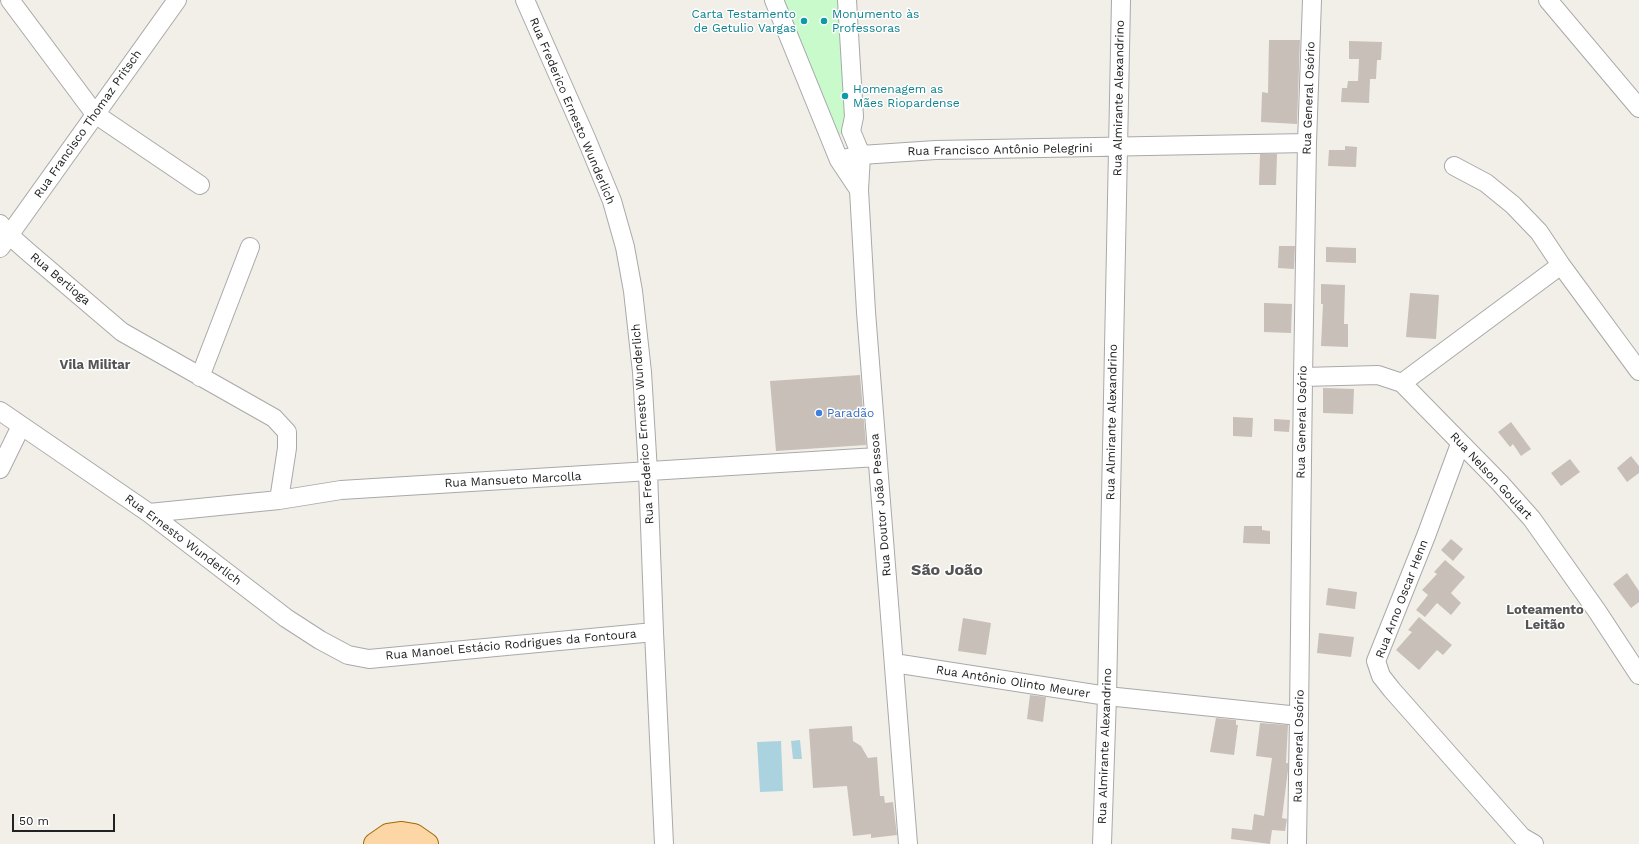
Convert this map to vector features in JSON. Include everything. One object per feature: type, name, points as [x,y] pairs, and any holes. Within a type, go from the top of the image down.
[{"type":"main road","points":[[375,844],[388,835],[402,833],[414,835],[429,843]]},
{"type":"street","points":[[10,0],[95,114],[200,185]]},
{"type":"street","name":"Rua Francisco Thomaz Pritsch","points":[[3,236],[95,114],[177,0]]},
{"type":"street","name":"Rua Frederico Ernesto Wunderlich","points":[[524,0],[586,138],[609,194],[625,247],[633,291],[642,372],[648,472],[664,844]]},
{"type":"street","points":[[774,0],[838,160],[859,190]]},
{"type":"street","name":"Rua Doutor João Pessoa","points":[[848,0],[854,117],[852,131],[861,155],[859,190],[866,312],[908,844]]},
{"type":"street","name":"Rua Almirante Alexandrino","points":[[1102,844],[1107,696],[1121,0]]},
{"type":"street","name":"Rua General Osório","points":[[1297,844],[1307,143],[1312,0]]},
{"type":"street","points":[[1548,0],[1639,108]]},
{"type":"street","points":[[830,139],[852,131]]},
{"type":"street","name":"Rua Francisco Antônio Pelegrini","points":[[838,160],[861,155],[936,150],[1118,148],[1307,143]]},
{"type":"street","points":[[1454,166],[1486,183],[1513,205],[1539,232],[1561,265],[1639,371]]},
{"type":"street","name":"Rua Bertioga","points":[[3,236],[122,332],[274,418],[287,432],[287,448],[279,500]]},
{"type":"street","points":[[200,377],[250,247]]},
{"type":"street","points":[[1303,377],[1378,375],[1402,383],[1561,265]]},
{"type":"street","name":"Rua Nelson Goulart","points":[[1402,383],[1460,444],[1500,483],[1532,519],[1597,611],[1639,675]]},
{"type":"street","name":"Rua Ernesto Wunderlich","points":[[0,411],[149,513],[286,618],[320,640],[348,655],[369,659]]},
{"type":"street","points":[[0,469],[21,426]]},
{"type":"street","name":"Rua Arno Oscar Henn","points":[[1460,444],[1426,536],[1376,661],[1381,676],[1392,690],[1522,837],[1534,844]]},
{"type":"street","name":"Rua Mansueto Marcolla","points":[[149,513],[279,500],[341,490],[877,457]]},
{"type":"street","name":"Rua Manoel Estácio Rodrigues da Fontoura","points":[[369,659],[654,632]]},
{"type":"street","name":"Rua Antônio Olinto Meurer","points":[[894,663],[1107,696],[1300,716]]},
{"type":"green space","points":[[775,0],[847,0],[851,131],[831,138]]},
{"type":"water","points":[[800,740],[802,759],[793,759],[791,741]]},
{"type":"water","points":[[781,741],[783,791],[760,792],[757,742]]},
{"type":"building","points":[[1269,40],[1300,40],[1297,124],[1261,122],[1262,92],[1268,93]]},
{"type":"building","points":[[1349,41],[1382,42],[1381,60],[1377,60],[1376,79],[1370,79],[1369,103],[1341,102],[1342,88],[1347,88],[1348,81],[1358,81],[1359,59],[1349,59]]},
{"type":"building","points":[[1345,146],[1357,147],[1356,167],[1328,166],[1329,150],[1345,150]]},
{"type":"building","points":[[1260,154],[1277,154],[1276,185],[1259,185]]},
{"type":"building","points":[[1279,246],[1295,246],[1294,269],[1278,268]]},
{"type":"building","points":[[1326,247],[1356,248],[1356,263],[1326,262]]},
{"type":"building","points":[[1321,284],[1345,285],[1344,324],[1348,324],[1348,347],[1321,346],[1323,304],[1321,304]]},
{"type":"building","points":[[1410,293],[1439,295],[1436,339],[1406,337]]},
{"type":"building","points":[[1264,303],[1292,304],[1291,333],[1264,332]]},
{"type":"building","name":"Paradão","points":[[860,375],[866,445],[776,451],[770,381]]},
{"type":"building","points":[[1323,388],[1354,389],[1353,414],[1323,413]]},
{"type":"building","points":[[1233,417],[1253,418],[1252,437],[1233,436]]},
{"type":"building","points":[[1274,419],[1290,420],[1289,432],[1274,431]]},
{"type":"building","points":[[1511,422],[1531,449],[1521,456],[1513,444],[1510,447],[1498,432]]},
{"type":"building","points":[[1631,456],[1639,466],[1639,473],[1627,482],[1617,468]]},
{"type":"building","points":[[1570,459],[1580,472],[1561,486],[1551,473]]},
{"type":"building","points":[[1244,526],[1262,526],[1262,530],[1270,531],[1270,544],[1243,543]]},
{"type":"building","points":[[1451,539],[1463,549],[1453,561],[1441,550]]},
{"type":"building","points":[[1445,560],[1465,577],[1451,593],[1461,603],[1451,615],[1437,603],[1425,617],[1416,610],[1428,595],[1422,590],[1437,574],[1434,572]]},
{"type":"building","points":[[1627,573],[1639,591],[1639,602],[1631,608],[1613,584]]},
{"type":"building","points":[[1328,588],[1357,592],[1355,609],[1326,605]]},
{"type":"building","points":[[1419,617],[1452,645],[1443,655],[1437,650],[1419,670],[1396,650],[1412,632],[1408,630]]},
{"type":"building","points":[[963,618],[991,623],[986,655],[958,651]]},
{"type":"building","points":[[1319,633],[1354,637],[1351,657],[1317,653]]},
{"type":"building","points":[[1030,695],[1046,697],[1043,722],[1027,719]]},
{"type":"building","points":[[1216,718],[1236,720],[1236,725],[1238,725],[1234,755],[1210,752]]},
{"type":"building","points":[[1260,723],[1288,725],[1286,763],[1288,763],[1288,770],[1282,818],[1287,819],[1285,831],[1272,830],[1270,844],[1231,839],[1232,828],[1252,830],[1254,814],[1264,816],[1272,758],[1256,756]]},
{"type":"building","points":[[852,726],[853,741],[861,746],[868,758],[877,757],[880,796],[884,796],[885,803],[893,802],[897,835],[871,838],[871,834],[853,836],[847,786],[813,788],[809,729]]},
{"type":"place","name":"Carta Testamento de Getulio Vargas","points":[[804,21]]},
{"type":"place","name":"Monumento às Professoras","points":[[824,21]]},
{"type":"place","name":"Homenagem as Mães Riopardense","points":[[845,96]]},
{"type":"place","name":"Paradão","points":[[819,413]]},
{"type":"district","name":"Vila Militar","points":[[95,365]]},
{"type":"district","name":"São João","points":[[947,570]]},
{"type":"district","name":"Loteamento Leitão","points":[[1545,618]]}]
